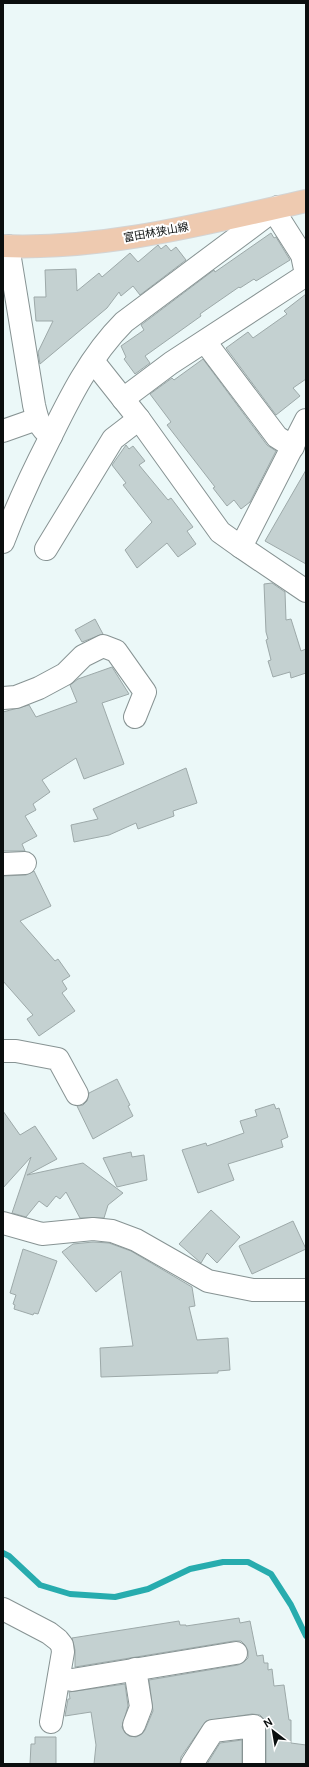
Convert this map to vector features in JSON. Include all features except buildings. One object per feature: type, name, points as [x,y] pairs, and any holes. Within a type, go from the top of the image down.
[{"type":"main road","name":"富田林狭山線","points":[[5,246],[50,247],[144,235],[276,209],[306,201]]},
{"type":"street","points":[[3,542],[26,487],[50,436],[81,378],[109,338],[124,322],[276,209],[302,255],[306,274],[206,343],[171,364],[123,399]]},
{"type":"street","points":[[5,246],[37,419],[44,431],[50,436]]},
{"type":"street","points":[[206,343],[277,437],[293,447]]},
{"type":"street","points":[[93,361],[139,420],[220,532],[306,591]]},
{"type":"street","points":[[3,431],[37,419]]},
{"type":"street","points":[[46,549],[113,439],[139,420]]},
{"type":"street","points":[[241,547],[306,420]]},
{"type":"street","points":[[3,698],[16,697],[39,688],[65,674],[83,656],[103,646],[116,651],[145,692],[135,717]]},
{"type":"street","points":[[3,864],[25,863]]},
{"type":"street","points":[[3,1051],[58,1059],[78,1094]]},
{"type":"street","points":[[3,1223],[42,1234],[93,1229],[112,1231],[136,1240],[208,1281],[253,1290],[306,1290]]},
{"type":"street","points":[[3,1609],[58,1640],[62,1645],[63,1652],[51,1722]]},
{"type":"street","points":[[59,1678],[72,1680],[236,1653]]},
{"type":"street","points":[[134,1725],[141,1708],[135,1670]]},
{"type":"street","points":[[192,1764],[213,1731],[254,1726],[254,1764]]},
{"type":"waterway","points":[[3,1553],[9,1556],[40,1585],[70,1594],[115,1597],[148,1589],[190,1569],[223,1562],[248,1562],[271,1574],[291,1605],[306,1636]]}]
